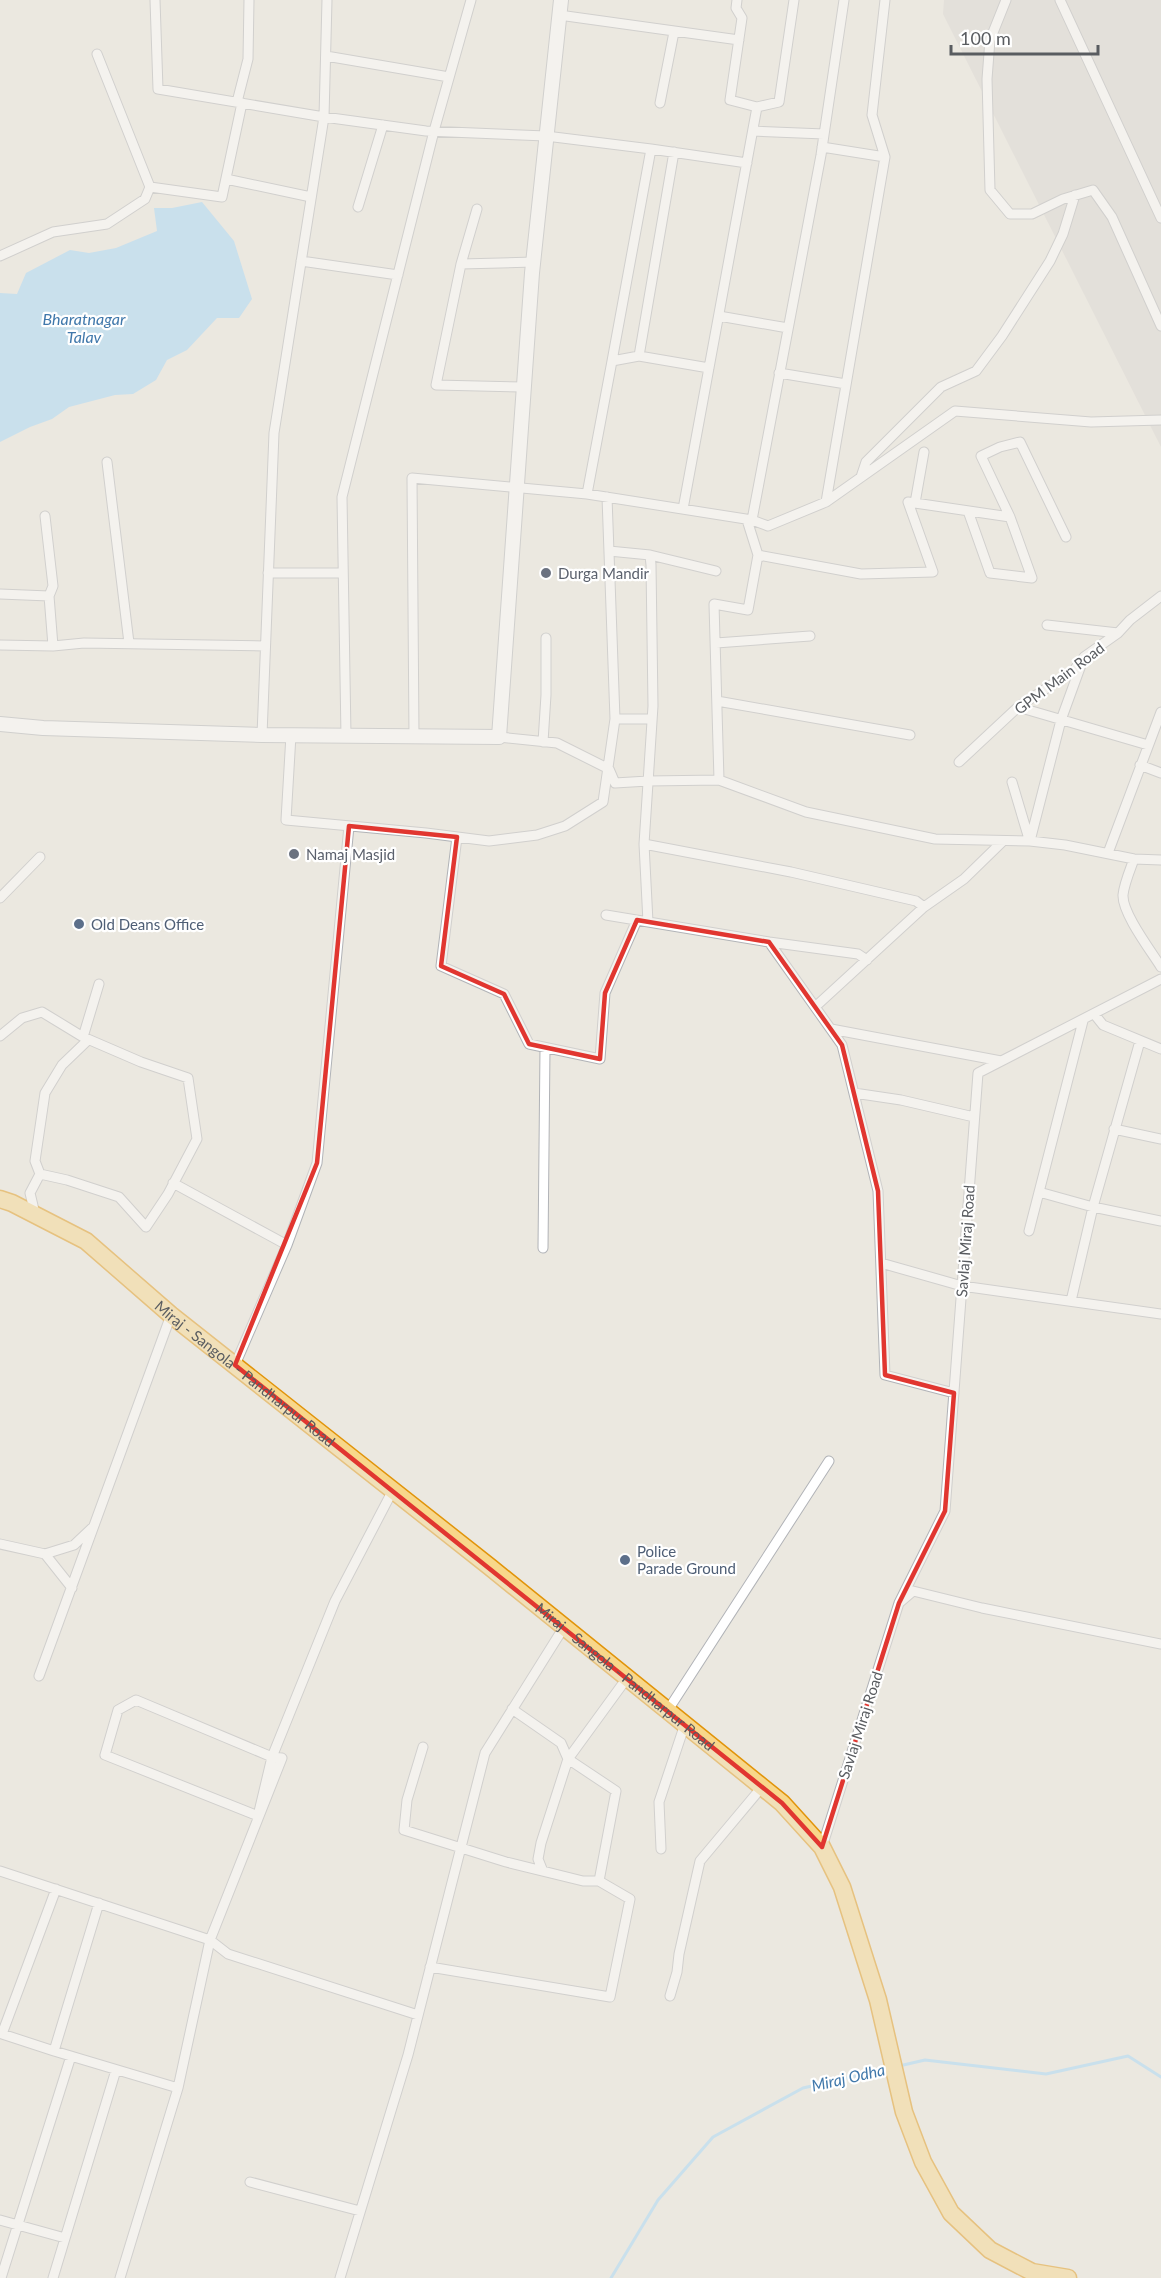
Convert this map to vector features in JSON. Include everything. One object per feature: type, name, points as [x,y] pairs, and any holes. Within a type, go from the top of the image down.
[{"type":"highway","name":"Miraj - Sangola - Pandharpur Road","points":[[0,1200],[12,1203],[86,1241],[171,1315],[393,1490],[782,1803],[822,1847],[842,1887],[878,2000],[904,2112],[923,2162],[951,2213],[990,2250],[1032,2272],[1068,2278]]},
{"type":"street","points":[[155,0],[158,89],[383,125],[434,131],[546,136],[747,163]]},
{"type":"street","points":[[150,187],[222,197],[248,59],[249,0]]},
{"type":"street","points":[[262,735],[274,433],[324,117],[327,0]]},
{"type":"street","points":[[346,736],[342,497],[434,131],[471,0]]},
{"type":"street","points":[[498,737],[533,262],[561,0]]},
{"type":"street","points":[[737,0],[736,9],[742,18],[730,100],[757,107],[779,102],[795,0]]},
{"type":"street","points":[[719,780],[714,604],[748,610],[758,555],[750,520],[822,147],[844,0]]},
{"type":"street","points":[[826,502],[885,157],[872,115],[885,0]]},
{"type":"street","points":[[1006,0],[990,40],[987,79],[990,190],[1010,214],[1032,214],[1063,199],[1093,190],[1112,217],[1161,326]]},
{"type":"street","points":[[1060,0],[1161,218]]},
{"type":"street","points":[[559,15],[739,40]]},
{"type":"street","points":[[660,103],[674,32]]},
{"type":"street","points":[[0,256],[53,232],[107,224],[145,200],[150,187],[97,54]]},
{"type":"street","points":[[326,56],[449,77]]},
{"type":"street","points":[[683,509],[757,107]]},
{"type":"street","points":[[358,207],[383,125]]},
{"type":"street","points":[[753,131],[824,134]]},
{"type":"street","points":[[822,147],[885,157]]},
{"type":"street","points":[[587,494],[651,149]]},
{"type":"street","points":[[639,356],[674,152]]},
{"type":"street","points":[[226,179],[311,197]]},
{"type":"street","points":[[861,477],[866,462],[941,387],[976,371],[1002,336],[1050,261],[1063,234],[1075,195]]},
{"type":"street","points":[[477,209],[461,264],[436,385],[524,387]]},
{"type":"street","points":[[301,261],[398,275]]},
{"type":"street","points":[[461,264],[533,262]]},
{"type":"street","points":[[719,316],[788,328]]},
{"type":"street","points":[[612,361],[639,356],[709,368]]},
{"type":"street","points":[[779,373],[846,384]]},
{"type":"street","points":[[414,737],[412,478],[587,494],[750,520],[768,526],[826,502],[955,411],[1091,422],[1161,420]]},
{"type":"street","points":[[968,511],[990,573],[1032,578],[1010,517],[981,456],[1020,441],[1066,537]]},
{"type":"street","points":[[915,503],[924,452]]},
{"type":"street","points":[[107,462],[129,643]]},
{"type":"street","points":[[291,735],[286,820],[489,841],[537,835],[565,826],[603,802],[615,719],[607,497]]},
{"type":"street","points":[[758,555],[861,574],[933,572],[908,502],[1010,517]]},
{"type":"street","points":[[45,516],[53,586],[50,596],[53,646]]},
{"type":"street","points":[[609,551],[650,555],[716,571]]},
{"type":"street","points":[[648,922],[644,844],[652,719],[650,555]]},
{"type":"street","points":[[268,573],[343,573]]},
{"type":"street","points":[[0,594],[50,596]]},
{"type":"street","name":"GPM Main Road","points":[[959,762],[1018,707],[1074,670],[1084,657],[1118,633],[1130,620],[1161,596]]},
{"type":"street","points":[[1047,625],[1118,633]]},
{"type":"street","points":[[716,643],[810,636]]},
{"type":"street","points":[[543,741],[546,639]]},
{"type":"street","points":[[0,645],[53,646],[129,643],[266,646]]},
{"type":"street","points":[[1030,841],[1061,720],[1084,657]]},
{"type":"street","points":[[717,701],[910,735]]},
{"type":"street","points":[[1018,707],[1061,720],[1153,740]]},
{"type":"street","points":[[1108,853],[1140,765],[1153,740],[1161,712]]},
{"type":"street","points":[[615,719],[652,719]]},
{"type":"street","points":[[0,724],[54,729],[262,735],[498,737],[543,741],[557,743],[609,769],[615,783],[719,780],[806,812],[935,839],[1030,841],[1065,845],[1134,859],[1161,860]]},
{"type":"street","points":[[1140,765],[1161,773]]},
{"type":"street","points":[[1012,782],[1030,841]]},
{"type":"street","points":[[235,1365],[286,1245],[317,1163],[350,826]]},
{"type":"street","points":[[457,837],[441,966],[504,994],[529,1044],[600,1059],[605,993],[637,920]]},
{"type":"street","points":[[815,1007],[924,907],[964,879],[1003,841]]},
{"type":"street","points":[[644,844],[802,875],[916,901],[924,907]]},
{"type":"street","points":[[0,898],[40,857]]},
{"type":"street","points":[[1134,859],[1123,894],[1124,903],[1136,929],[1161,967]]},
{"type":"street","points":[[606,915],[858,954],[867,960]]},
{"type":"street","points":[[769,942],[842,1045],[878,1191],[885,1376],[954,1393]]},
{"type":"street","name":"Savlaj Miraj Road","points":[[822,1847],[899,1603],[945,1511],[978,1073],[1095,1015],[1161,979]]},
{"type":"street","points":[[35,1214],[30,1193],[39,1174],[35,1161],[45,1093],[62,1065],[86,1038],[99,984]]},
{"type":"street","points":[[0,1035],[22,1018],[42,1012],[86,1038],[141,1062],[188,1078],[197,1139],[146,1227],[119,1197],[67,1180],[39,1174]]},
{"type":"street","points":[[1095,1015],[1103,1025],[1161,1048]]},
{"type":"street","points":[[1029,1231],[1083,1021]]},
{"type":"street","points":[[831,1029],[1001,1061]]},
{"type":"street","points":[[1071,1301],[1093,1207],[1140,1041]]},
{"type":"street","points":[[543,1248],[545,1048]]},
{"type":"street","points":[[854,1093],[901,1100],[974,1118]]},
{"type":"street","points":[[1114,1129],[1161,1139]]},
{"type":"street","points":[[173,1183],[286,1245]]},
{"type":"street","points":[[1039,1192],[1093,1207],[1161,1221]]},
{"type":"street","points":[[881,1263],[962,1286],[1161,1314]]},
{"type":"street","points":[[39,1676],[171,1315]]},
{"type":"street","points":[[668,1710],[829,1461]]},
{"type":"street","points":[[272,1757],[335,1601],[393,1490]]},
{"type":"street","points":[[0,1544],[45,1554],[74,1545],[94,1526]]},
{"type":"street","points":[[45,1554],[72,1588]]},
{"type":"street","points":[[899,1603],[914,1591],[982,1608],[1161,1644]]},
{"type":"street","points":[[340,2278],[408,2055],[485,1753],[564,1627]]},
{"type":"street","points":[[542,1869],[538,1859],[541,1843],[568,1759],[627,1678]]},
{"type":"street","points":[[120,2278],[178,2088],[210,1940],[282,1758],[272,1757],[136,1700],[118,1710],[105,1755],[258,1816]]},
{"type":"street","points":[[512,1709],[561,1743],[568,1759],[616,1791],[599,1881]]},
{"type":"street","points":[[661,1849],[659,1802],[685,1724]]},
{"type":"street","points":[[423,1747],[407,1800],[404,1830],[460,1849],[583,1881],[599,1881],[630,1899],[610,1997],[430,1967]]},
{"type":"street","points":[[670,1996],[700,1861],[762,1787]]},
{"type":"street","points":[[0,1871],[210,1940],[228,1954],[418,2015]]},
{"type":"street","points":[[56,1889],[1,2034],[178,2088]]},
{"type":"street","points":[[54,2051],[99,1904]]},
{"type":"street","points":[[1,2278],[71,2056]]},
{"type":"street","points":[[53,2278],[116,2070]]},
{"type":"street","points":[[250,2182],[360,2211]]},
{"type":"street","points":[[0,2220],[65,2238]]},
{"type":"highlighted area","points":[[349,826],[457,837],[441,966],[504,994],[529,1044],[600,1059],[605,993],[637,920],[769,942],[842,1045],[878,1191],[885,1375],[954,1393],[945,1511],[899,1603],[822,1847],[782,1803],[235,1365],[317,1163]]},
{"type":"shaded area","points":[[944,0],[1161,0],[1161,447],[943,14]]},
{"type":"water","name":"Bharatnagar Talav","points":[[202,202],[234,241],[252,299],[239,318],[217,318],[187,350],[167,360],[156,380],[133,394],[115,395],[69,407],[52,419],[0,442],[0,293],[17,294],[26,273],[70,250],[89,253],[116,248],[157,231],[154,208],[172,208]]},
{"type":"waterway","name":"Miraj Odha","points":[[899,2066],[925,2060],[1046,2074],[1128,2056],[1161,2077]]},
{"type":"waterway","name":"Miraj Odha","points":[[611,2278],[658,2200],[713,2137],[803,2088],[887,2069]]},
{"type":"place","name":"Durga Mandir","points":[[546,573]]},
{"type":"place","name":"Namaj Masjid","points":[[294,854]]},
{"type":"place","name":"Old Deans Office","points":[[79,924]]},
{"type":"place","name":"Police Parade Ground","points":[[625,1560]]}]
